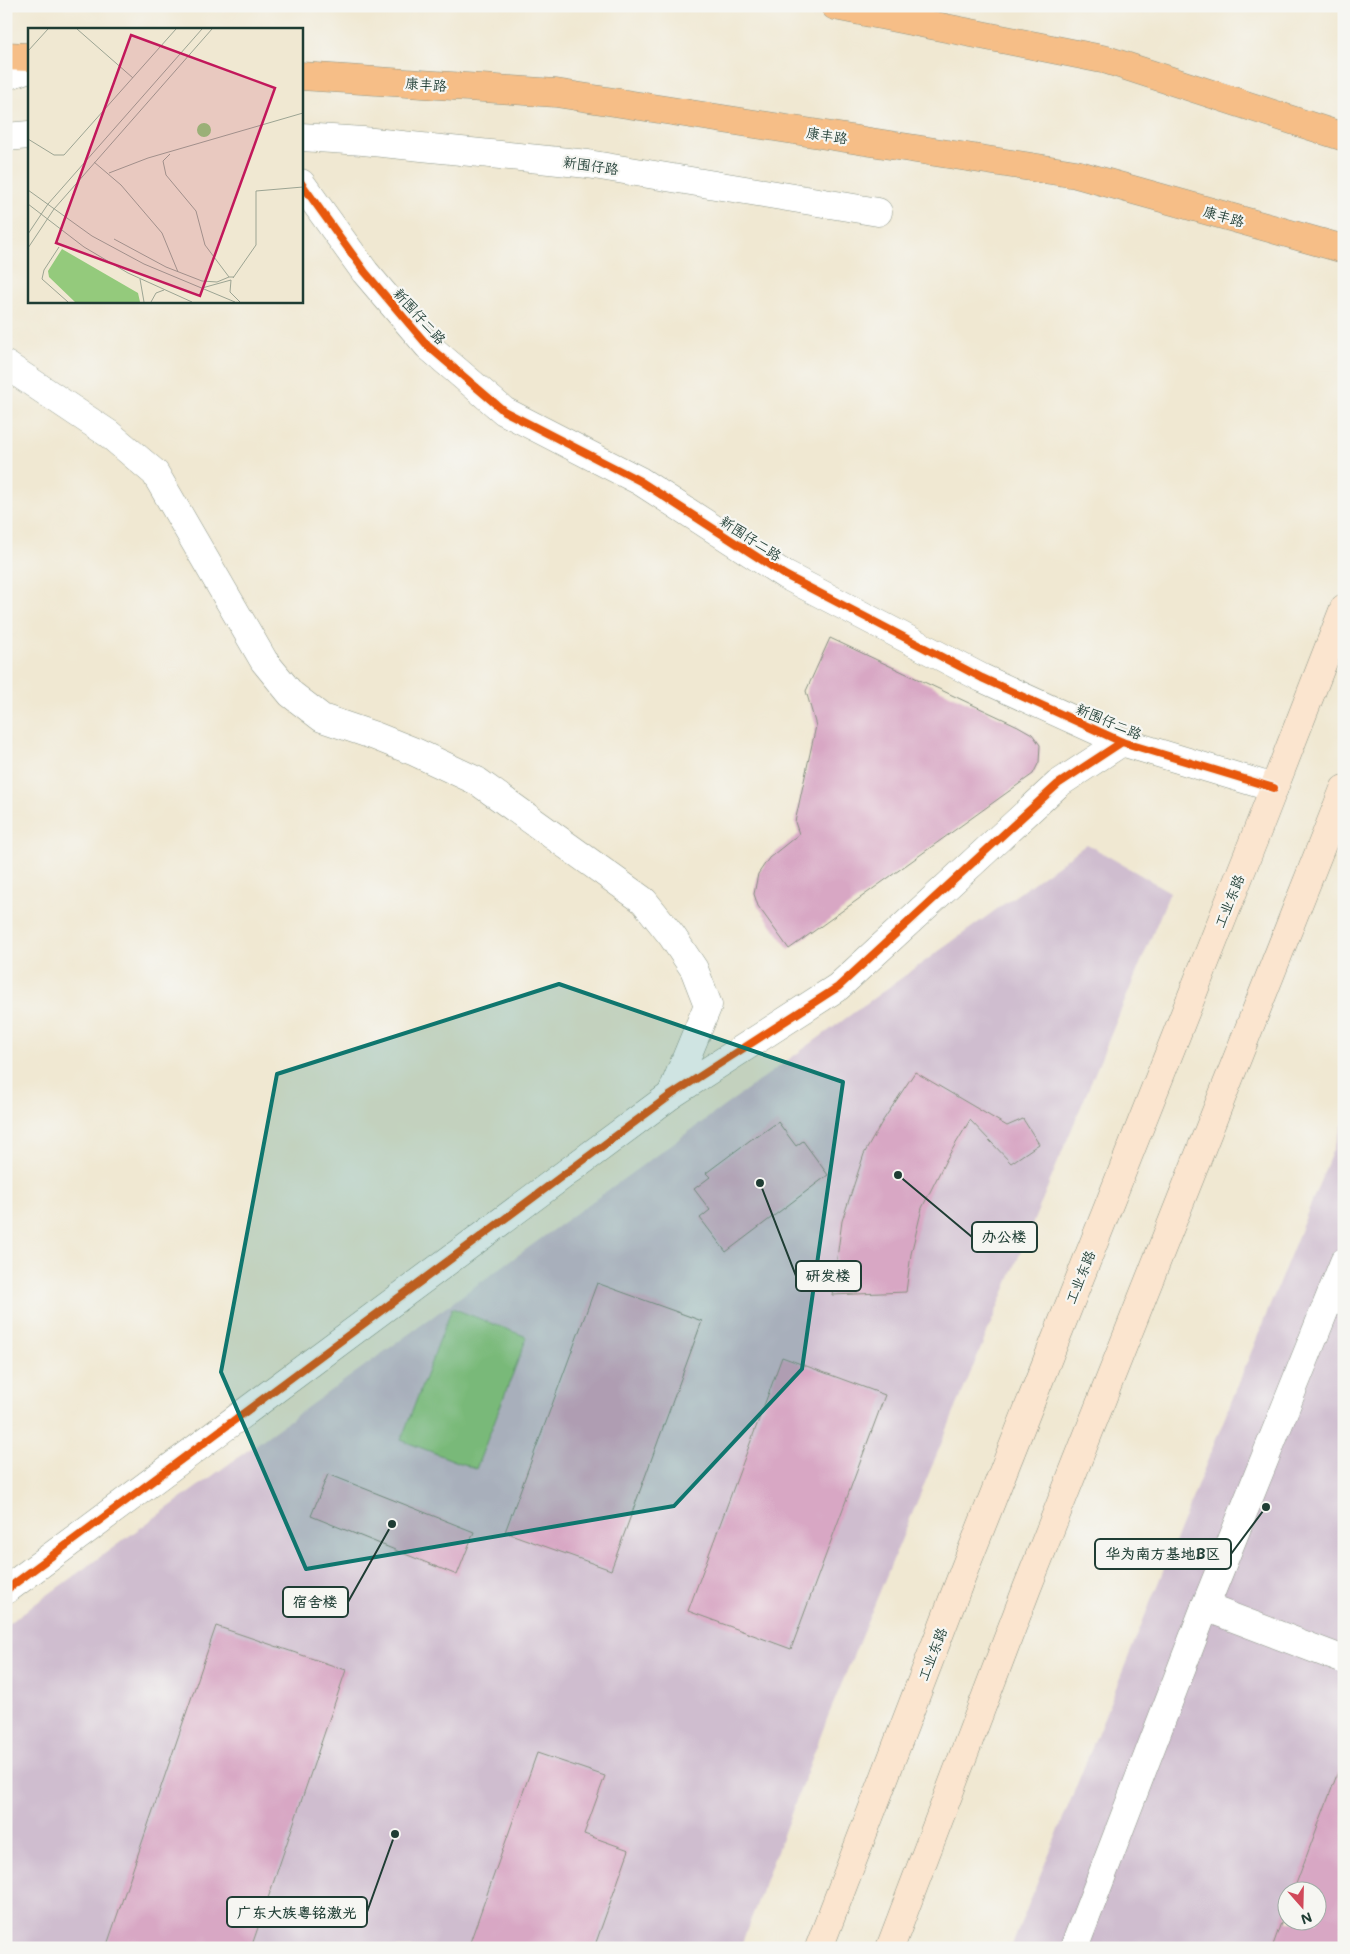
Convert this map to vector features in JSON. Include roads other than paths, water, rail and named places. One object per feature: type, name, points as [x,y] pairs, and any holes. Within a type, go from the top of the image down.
[{"type":"main road","points":[[835,6],[1107,60],[1344,137]]},
{"type":"main road","points":[[6,56],[28,57]]},
{"type":"main road","name":"康丰路","points":[[302,76],[556,93],[1076,174],[1344,249]]},
{"type":"main road","name":"工业东路","points":[[819,1948],[966,1565],[1344,608]]},
{"type":"main road","points":[[890,1948],[1027,1588],[1344,789]]},
{"type":"street","points":[[6,76],[28,68]]},
{"type":"street","points":[[6,138],[28,135]]},
{"type":"street","name":"新围仔路","points":[[302,138],[363,141],[588,164],[878,212]]},
{"type":"street","name":"新围仔二路","points":[[302,184],[365,272],[428,346],[504,410],[640,481],[785,575],[982,678],[1122,742],[1274,788]]},
{"type":"street","points":[[6,365],[109,434],[155,473],[264,661],[291,694],[322,718],[415,752],[477,781],[644,901],[672,936],[694,969],[708,1005],[671,1095]]},
{"type":"street","points":[[6,1590],[671,1095],[838,987],[1058,784],[1122,742]]},
{"type":"street","points":[[1074,1948],[1205,1607],[1344,1262]]},
{"type":"street","points":[[1205,1607],[1344,1660]]},
{"type":"place","name":"办公楼","points":[[898,1175]]},
{"type":"place","name":"研发楼","points":[[760,1183]]},
{"type":"place","name":"华为南方基地B区","points":[[1266,1507]]},
{"type":"place","name":"宿舍楼","points":[[392,1524]]},
{"type":"place","name":"广东大族粤铭激光","points":[[395,1834]]}]
